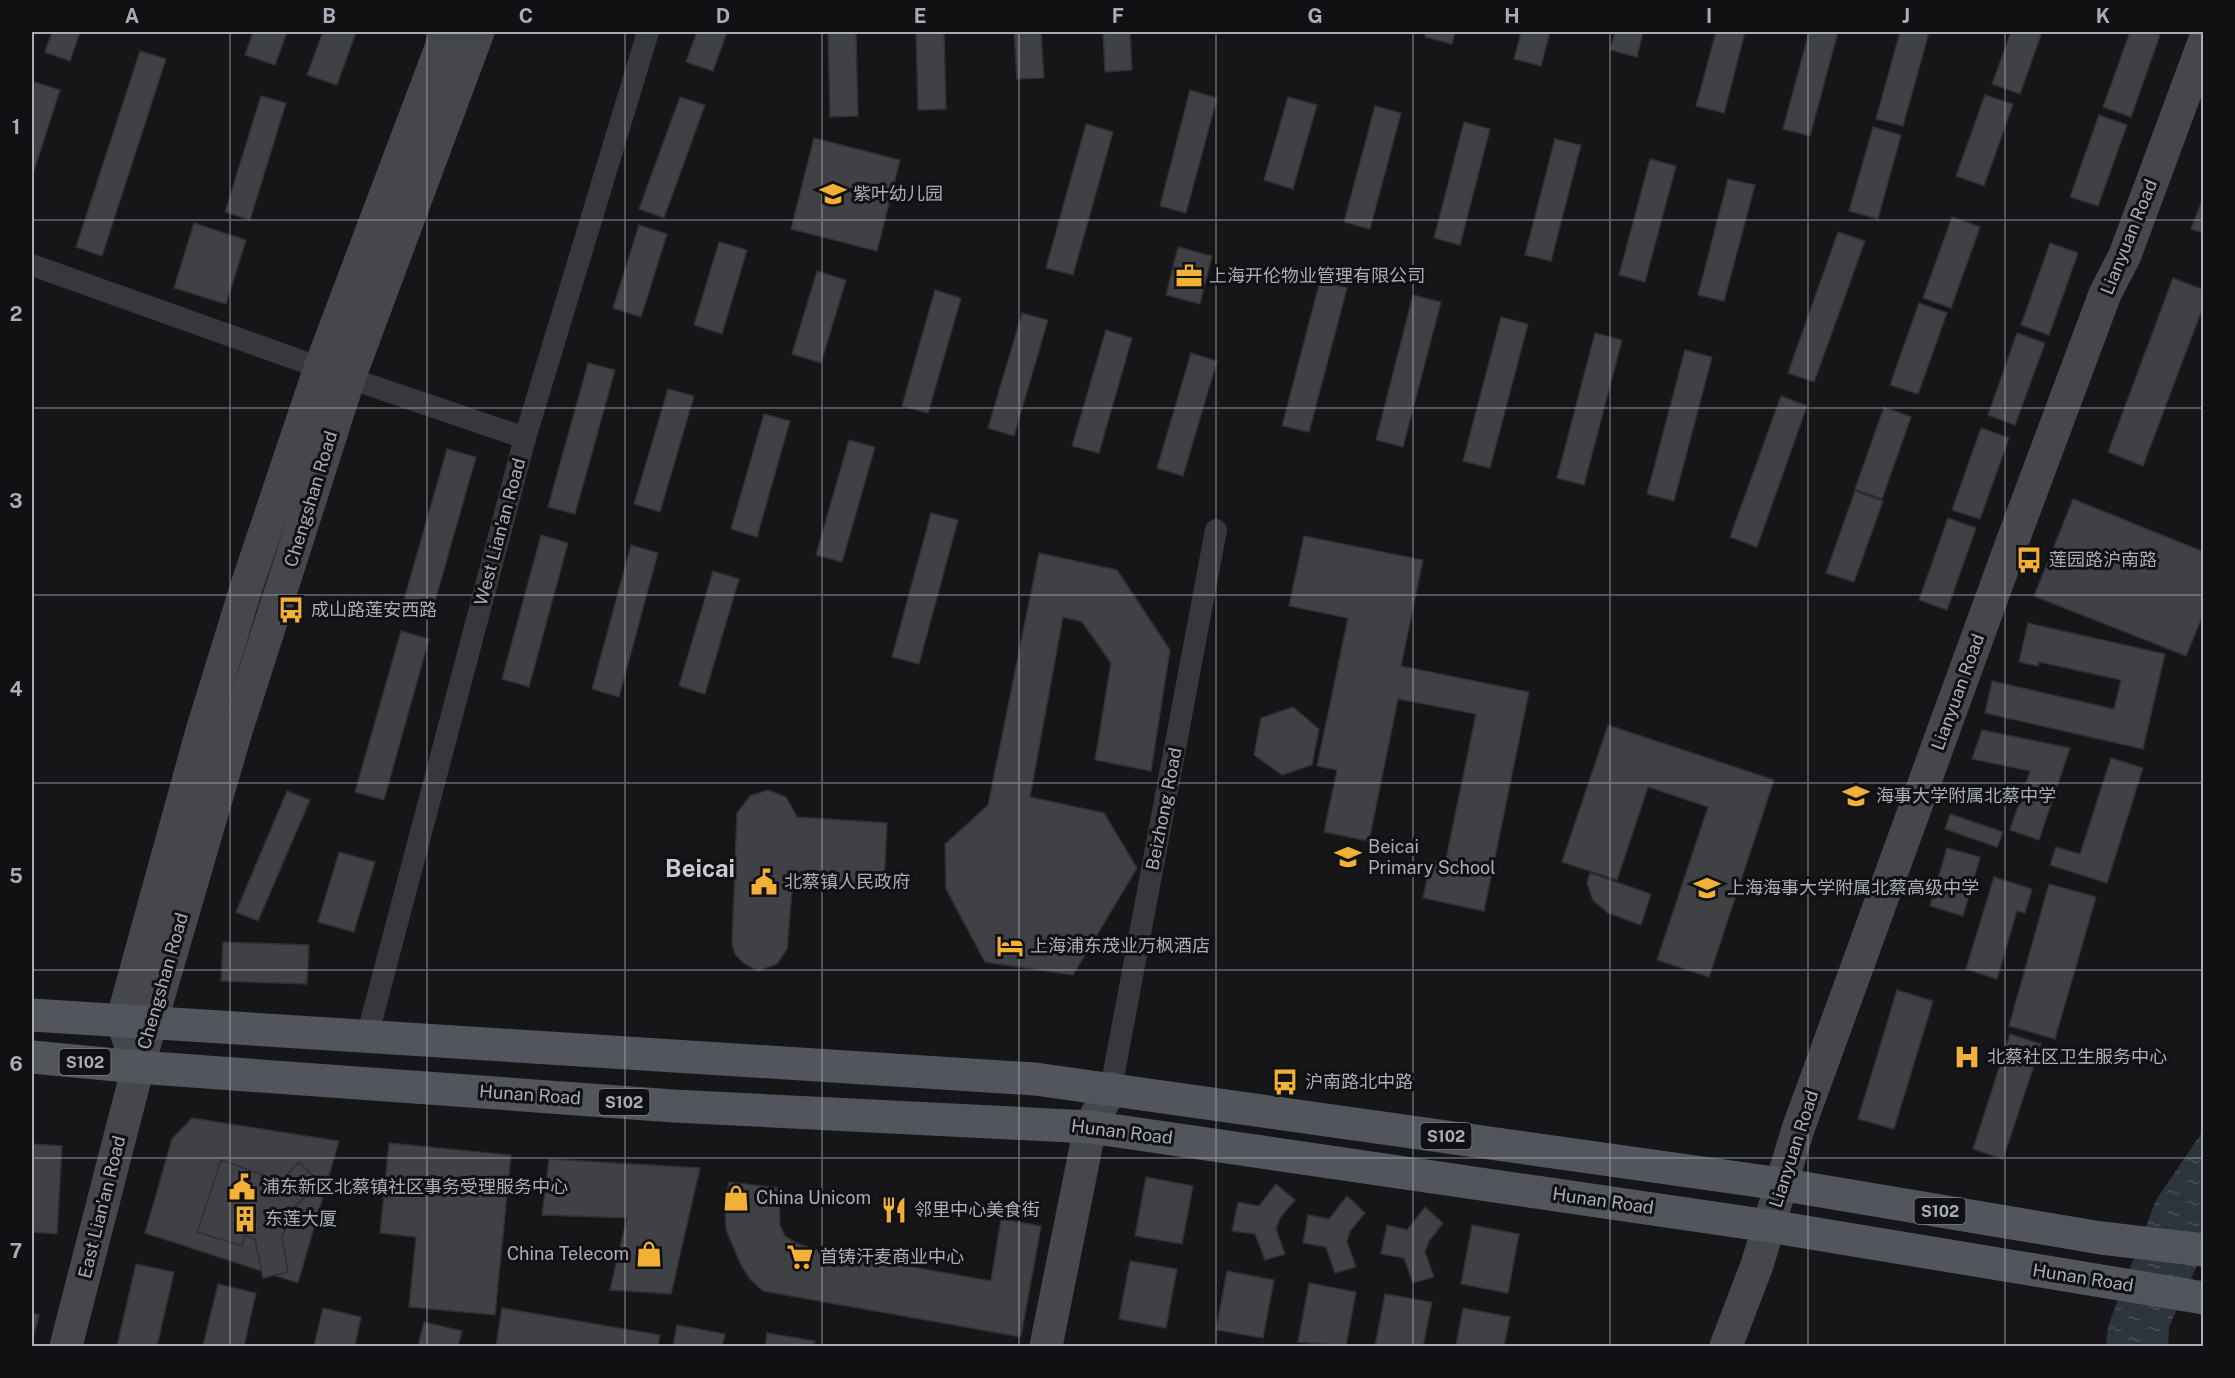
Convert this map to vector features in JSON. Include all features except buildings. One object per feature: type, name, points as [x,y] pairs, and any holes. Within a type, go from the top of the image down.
[{"type":"main road","name":"S102","points":[[32,1015],[1035,1079],[1780,1184],[2101,1238],[2204,1250]]},
{"type":"main road","name":"Hunan Road","points":[[32,1057],[138,1067],[674,1106],[1101,1128],[1769,1226],[2202,1297]]},
{"type":"street","name":"Chengshan Road","points":[[138,1067],[137,1022],[236,731],[334,373],[447,32]]},
{"type":"street","name":"Chengshan Road","points":[[334,373],[477,32]]},
{"type":"street","name":"West Lian'an Road","points":[[367,1037],[525,438],[648,32]]},
{"type":"street","name":"Lianyuan Road","points":[[1726,1347],[1769,1226],[1798,1129],[2010,548],[2105,294],[2125,255],[2204,42]]},
{"type":"street","points":[[32,265],[334,373],[525,438]]},
{"type":"street","name":"Beizhong Road","points":[[1046,1347],[1111,1088],[1216,530]]},
{"type":"street","name":"East Lian'an Road","points":[[66,1347],[138,1067]]},
{"type":"street","name":"Beizhong Road","points":[[1068,1347],[1101,1128]]},
{"type":"water","points":[[2203,1131],[2203,1252],[2169,1327],[2168,1346],[2106,1346],[2108,1326],[2156,1200]]},
{"type":"place","name":"紫叶幼儿园","points":[[833,194]]},
{"type":"place","name":"上海开伦物业管理有限公司","points":[[1189,276]]},
{"type":"place","name":"莲园路沪南路","points":[[2029,560]]},
{"type":"place","name":"成山路莲安西路","points":[[291,610]]},
{"type":"place","name":"海事大学附属北蔡中学","points":[[1856,796]]},
{"type":"place","name":"Beicai Primary School","points":[[1348,857]]},
{"type":"place","name":"北蔡镇人民政府","points":[[764,882]]},
{"type":"place","name":"上海海事大学附属北蔡高级中学","points":[[1707,888]]},
{"type":"place","name":"上海浦东茂业万枫酒店","points":[[1010,946]]},
{"type":"place","name":"北蔡社区卫生服务中心","points":[[1967,1057]]},
{"type":"place","name":"沪南路北中路","points":[[1285,1082]]},
{"type":"place","name":"浦东新区北蔡镇社区事务受理服务中心","points":[[242,1187]]},
{"type":"place","name":"China Unicom","points":[[736,1198]]},
{"type":"place","name":"邻里中心美食街","points":[[894,1210]]},
{"type":"place","name":"东莲大厦","points":[[245,1219]]},
{"type":"place","name":"China Telecom","points":[[649,1254]]},
{"type":"place","name":"首铸汗麦商业中心","points":[[800,1257]]},
{"type":"district","name":"Beicai","points":[[700,869]]}]
